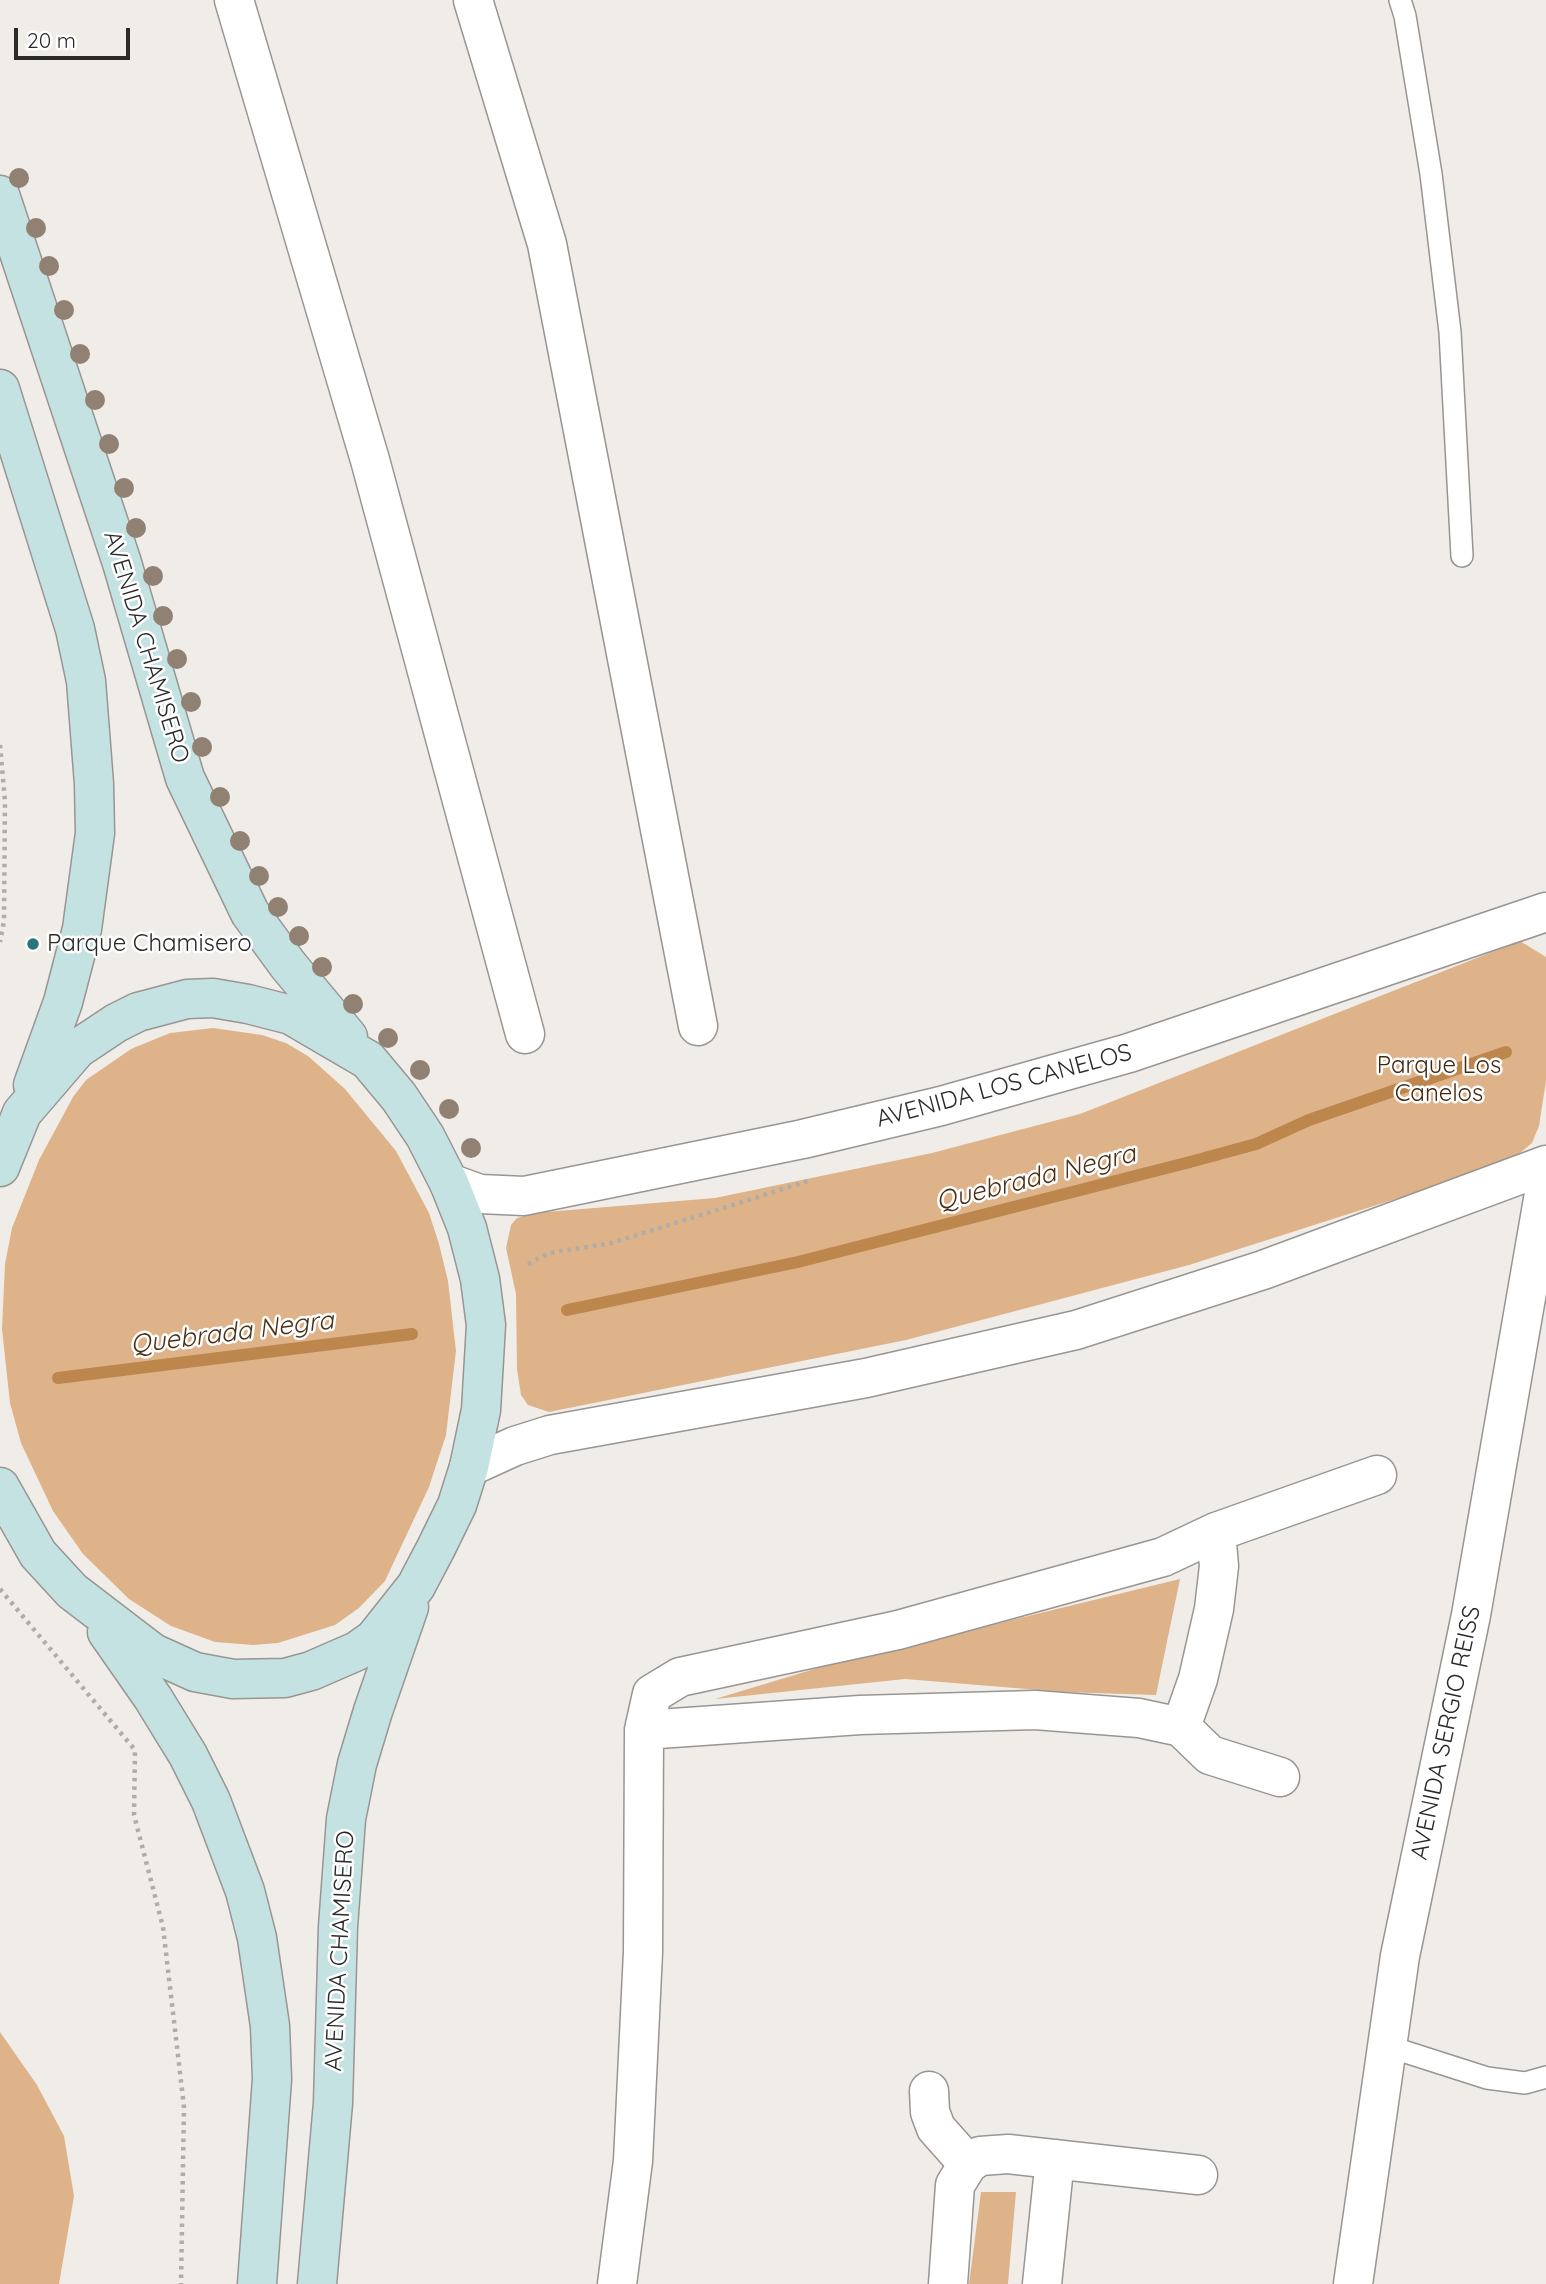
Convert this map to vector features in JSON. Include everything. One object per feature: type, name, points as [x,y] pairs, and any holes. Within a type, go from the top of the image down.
[{"type":"street","points":[[234,0],[370,460],[525,1034]]},
{"type":"street","points":[[473,0],[547,244],[698,1026]]},
{"type":"street","name":"AVENIDA CHAMISERO","points":[[0,195],[122,563],[190,789],[250,913],[288,965],[412,1116],[449,1184],[467,1228],[480,1279],[486,1325],[481,1410],[469,1467],[457,1505],[416,1586],[357,1764],[346,1819],[340,1880],[333,2103],[317,2284]]},
{"type":"street","points":[[0,389],[75,629],[86,681],[94,784],[94,833],[82,929],[63,1002],[0,1167]]},
{"type":"street","name":"AVENIDA LOS CANELOS","points":[[449,1184],[487,1196],[524,1196],[803,1139],[941,1106],[1129,1052],[1546,912]]},
{"type":"street","points":[[22,1113],[55,1072],[96,1034],[138,1012],[187,999],[236,1002],[291,1015],[368,1060]]},
{"type":"street","points":[[469,1467],[515,1446],[550,1435],[866,1378],[1076,1330],[1264,1270],[1546,1165]]},
{"type":"street","name":"AVENIDA SERGIO REISS","points":[[1353,2284],[1400,1956],[1471,1615],[1546,1182]]},
{"type":"street","points":[[617,2284],[633,2161],[643,1952],[644,1730],[652,1694],[680,1677],[898,1630],[1163,1557],[1216,1532],[1377,1475]]},
{"type":"street","points":[[0,1487],[38,1554],[87,1605],[153,1698],[188,1755],[228,1842],[248,1903],[264,1979],[272,2079],[257,2284]]},
{"type":"street","points":[[1181,1727],[1198,1678],[1214,1609],[1219,1566],[1216,1532]]},
{"type":"street","points":[[87,1605],[133,1640],[173,1664],[214,1676],[269,1679],[311,1671],[357,1651],[391,1620],[416,1586]]},
{"type":"street","points":[[644,1730],[860,1715],[1035,1710],[1139,1718],[1181,1727],[1210,1755],[1280,1777]]},
{"type":"street","points":[[929,2091],[936,2128],[968,2164]]},
{"type":"street","points":[[948,2284],[955,2185],[968,2164],[980,2156],[994,2153],[1198,2175]]},
{"type":"street","points":[[1042,2284],[1055,2159]]},
{"type":"lane","points":[[1400,0],[1431,174],[1450,332],[1462,556]]},
{"type":"lane","points":[[1387,2046],[1487,2078],[1525,2083],[1546,2077]]},
{"type":"path","points":[[0,745],[5,801],[4,921],[0,942]]},
{"type":"path","points":[[0,1589],[105,1710],[135,1750],[134,1815],[163,1927],[184,2107],[181,2284]]},
{"type":"green space","name":"Parque Los Canelos","points":[[1520,941],[1546,957],[1546,1081],[1539,1126],[1532,1143],[1508,1163],[1189,1265],[906,1340],[549,1412],[528,1405],[521,1395],[517,1369],[516,1294],[506,1248],[511,1225],[517,1218],[534,1213],[715,1198],[932,1153],[1080,1114]]},
{"type":"green space","points":[[213,1028],[262,1035],[286,1043],[308,1056],[345,1089],[396,1151],[429,1213],[439,1244],[448,1281],[456,1351],[446,1435],[429,1487],[385,1581],[359,1608],[335,1625],[278,1643],[253,1645],[215,1642],[171,1626],[129,1599],[83,1554],[53,1511],[21,1443],[10,1403],[2,1329],[5,1264],[12,1228],[39,1160],[73,1097],[86,1080],[131,1049],[170,1033]]},
{"type":"green space","points":[[1180,1579],[1156,1695],[1063,1692],[905,1679],[715,1699],[831,1664]]},
{"type":"green space","points":[[0,2032],[37,2085],[64,2136],[74,2196],[59,2284],[0,2284]]},
{"type":"green space","points":[[981,2192],[1016,2192],[1008,2284],[969,2284]]},
{"type":"waterway","name":"Quebrada Negra","points":[[567,1310],[798,1262],[1256,1144],[1309,1120],[1506,1052]]},
{"type":"waterway","name":"Quebrada Negra","points":[[58,1378],[412,1334]]},
{"type":"place","name":"Parque Chamisero","points":[[33,944]]}]
